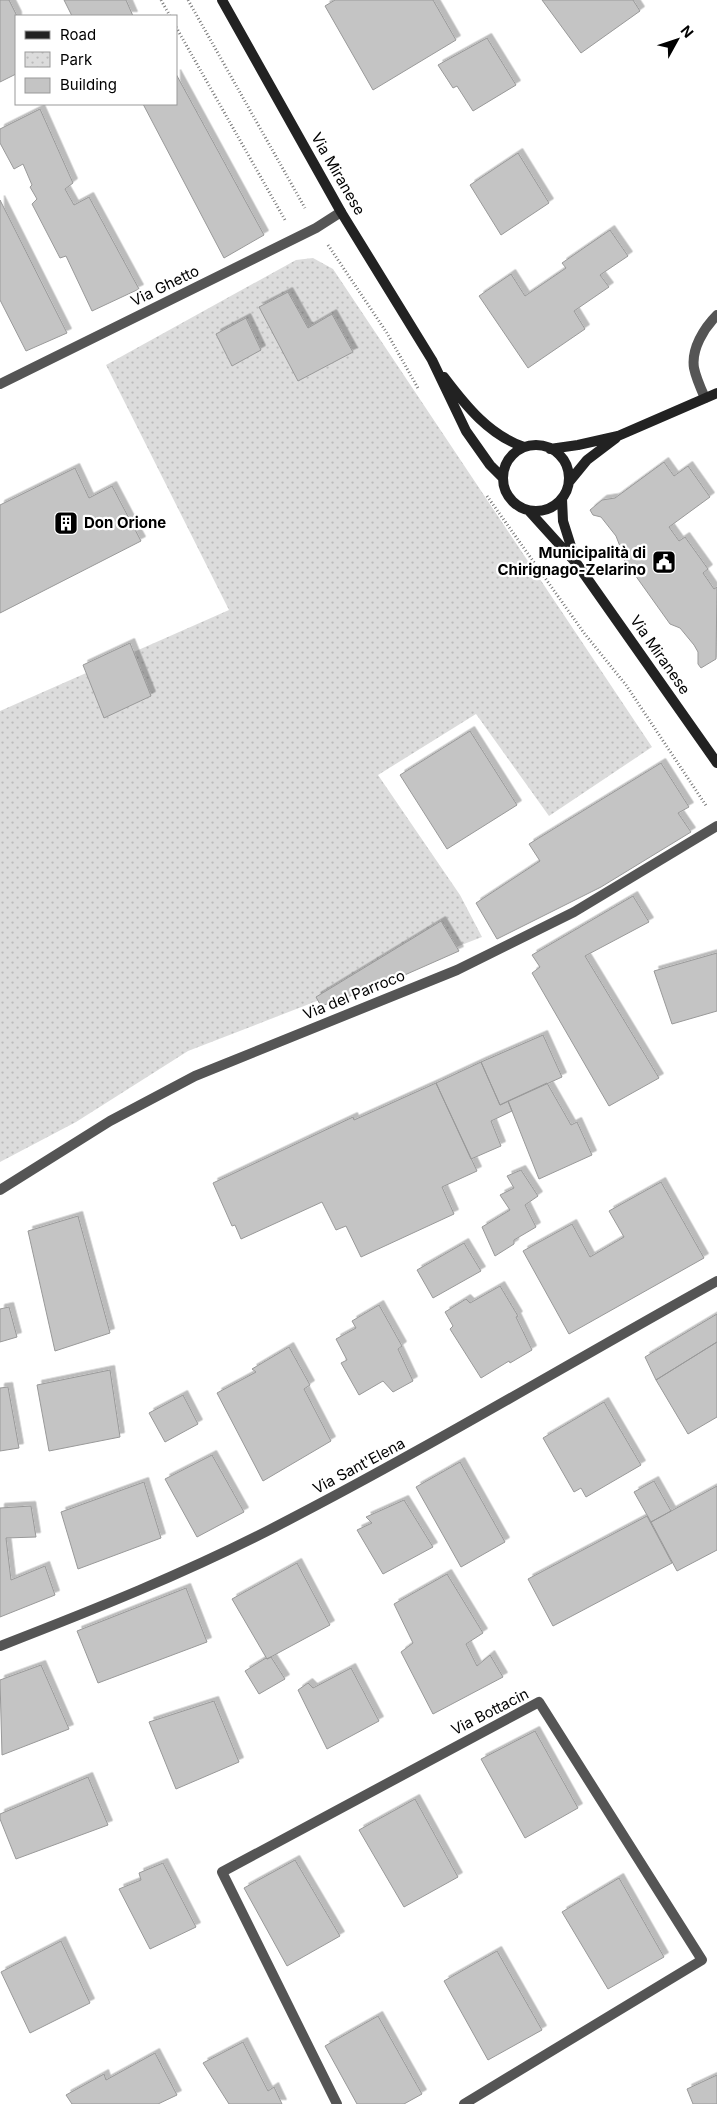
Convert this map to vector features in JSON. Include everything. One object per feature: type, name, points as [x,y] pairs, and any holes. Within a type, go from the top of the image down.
[{"type":"street","name":"Via Miranese","points":[[222,0],[341,212],[432,360],[457,394],[481,421],[507,441],[524,447],[534,445],[550,449],[618,436]]},
{"type":"street","name":"Via Ghetto","points":[[0,384],[295,238],[341,212]]},
{"type":"street","points":[[705,398],[694,368],[694,358],[696,348],[707,325],[717,315]]},
{"type":"street","name":"Via Miranese","points":[[432,360],[466,431],[490,465],[502,478],[508,496],[517,506],[529,511],[577,564],[717,763]]},
{"type":"street","points":[[618,436],[717,393]]},
{"type":"street","name":"Via Miranese","points":[[577,564],[563,521],[562,499],[569,482],[587,460],[618,436]]},
{"type":"street","points":[[502,478],[509,459],[524,447]]},
{"type":"street","points":[[550,449],[562,459],[569,482]]},
{"type":"street","points":[[529,511],[551,508],[562,499]]},
{"type":"street","name":"Via del Parroco","points":[[0,1190],[110,1121],[187,1080],[458,970],[574,912],[717,826]]},
{"type":"street","name":"Via Sant'Elena","points":[[0,1646],[123,1599],[273,1528],[438,1440],[574,1360],[717,1282]]},
{"type":"street","name":"Via Bottacin","points":[[337,2104],[222,1872],[539,1702],[702,1960],[464,2104]]},
{"type":"path","points":[[161,0],[169,15]]},
{"type":"path","points":[[178,31],[295,238]]},
{"type":"path","points":[[483,490],[584,632],[626,685],[711,812]]},
{"type":"green space","points":[[313,258],[333,269],[652,747],[549,816],[476,714],[378,775],[460,895],[482,937],[188,1051],[76,1122],[0,1162],[0,711],[229,610],[106,365],[296,260]]},
{"type":"building","points":[[0,0],[9,0],[16,15],[15,74],[0,82]]},
{"type":"building","points":[[64,0],[126,0],[133,15],[72,15]]},
{"type":"building","points":[[335,0],[433,0],[456,40],[373,90],[325,6]]},
{"type":"building","points":[[542,0],[633,0],[640,11],[581,53]]},
{"type":"building","points":[[487,38],[516,85],[473,111],[457,86],[453,88],[438,65]]},
{"type":"building","points":[[178,78],[264,235],[224,258],[144,105],[178,105]]},
{"type":"building","points":[[40,109],[73,183],[65,189],[74,205],[89,197],[139,289],[92,311],[66,256],[60,258],[32,204],[37,199],[30,187],[32,185],[23,164],[14,169],[0,143],[0,129]]},
{"type":"building","points":[[518,153],[549,203],[501,235],[470,185]]},
{"type":"building","points":[[0,200],[67,333],[26,351],[0,300]]},
{"type":"building","points":[[610,230],[628,256],[600,275],[609,287],[574,311],[585,329],[528,368],[479,296],[511,274],[525,296],[566,268],[562,263]]},
{"type":"building","points":[[288,292],[308,328],[332,314],[353,352],[298,381],[259,307]]},
{"type":"building","points":[[246,318],[261,350],[232,366],[216,334]]},
{"type":"building","name":"Municipalità di Chirignago-Zelarino","points":[[664,462],[674,476],[688,466],[710,497],[669,527],[679,541],[685,537],[708,569],[703,573],[714,589],[717,587],[716,659],[701,668],[698,664],[698,652],[694,645],[680,628],[670,624],[620,554],[621,549],[616,536],[601,517],[593,515],[590,510],[602,500],[615,498]]},
{"type":"building","name":"Don Orione","points":[[75,468],[89,498],[112,486],[141,541],[0,613],[0,505]]},
{"type":"building","points":[[130,643],[151,696],[104,718],[83,665]]},
{"type":"building","points":[[470,731],[517,805],[447,849],[400,775]]},
{"type":"building","points":[[661,763],[689,807],[678,813],[691,832],[601,887],[497,939],[476,903],[540,861],[529,844]]},
{"type":"building","points":[[633,896],[649,922],[585,956],[659,1078],[609,1106],[532,973],[540,967],[532,955]]},
{"type":"building","points":[[441,921],[459,951],[382,985],[321,1006],[316,997]]},
{"type":"building","points":[[717,953],[717,1011],[672,1024],[654,971]]},
{"type":"building","points":[[543,1035],[562,1077],[500,1105],[481,1062]]},
{"type":"building","points":[[481,1062],[500,1105],[508,1101],[512,1111],[491,1121],[501,1146],[471,1159],[436,1083]]},
{"type":"building","points":[[436,1083],[477,1171],[442,1187],[454,1214],[361,1257],[346,1226],[336,1230],[322,1202],[241,1239],[235,1225],[232,1226],[213,1183],[353,1117],[354,1120]]},
{"type":"building","points":[[547,1083],[571,1125],[577,1122],[592,1155],[539,1179],[508,1101]]},
{"type":"building","points":[[521,1170],[538,1196],[525,1205],[536,1227],[514,1240],[514,1244],[495,1256],[482,1227],[510,1210],[500,1195],[514,1188],[507,1176]]},
{"type":"building","points":[[661,1182],[704,1258],[569,1334],[523,1251],[572,1224],[590,1257],[624,1237],[609,1211]]},
{"type":"building","points":[[78,1216],[110,1333],[55,1351],[28,1231]]},
{"type":"building","points":[[464,1243],[481,1271],[433,1298],[417,1270]]},
{"type":"building","points":[[500,1286],[518,1316],[516,1317],[532,1350],[481,1378],[450,1329],[453,1326],[445,1312],[466,1299],[470,1303]]},
{"type":"building","points":[[379,1305],[402,1346],[398,1349],[413,1381],[393,1392],[383,1381],[359,1395],[341,1363],[347,1360],[336,1339],[356,1328],[352,1321]]},
{"type":"building","points":[[9,1307],[17,1337],[0,1342],[0,1309]]},
{"type":"building","points":[[717,1314],[717,1342],[656,1380],[645,1357]]},
{"type":"building","points":[[717,1342],[717,1417],[688,1434],[656,1380]]},
{"type":"building","points":[[289,1347],[310,1385],[304,1389],[331,1441],[263,1481],[217,1393],[256,1372],[252,1369]]},
{"type":"building","points":[[110,1370],[120,1437],[49,1451],[37,1385]]},
{"type":"building","points":[[8,1387],[19,1448],[0,1451],[0,1388]]},
{"type":"building","points":[[183,1395],[198,1424],[165,1442],[149,1413]]},
{"type":"building","points":[[604,1402],[641,1465],[586,1497],[581,1488],[574,1492],[543,1438]]},
{"type":"building","points":[[212,1455],[244,1512],[197,1537],[165,1479]]},
{"type":"building","points":[[460,1462],[505,1542],[461,1567],[416,1487]]},
{"type":"building","points":[[654,1481],[671,1511],[651,1522],[634,1492]]},
{"type":"building","points":[[144,1482],[161,1538],[78,1569],[61,1512]]},
{"type":"building","points":[[717,1486],[717,1550],[677,1571],[651,1522]]},
{"type":"building","points":[[404,1500],[433,1547],[383,1574],[357,1530],[372,1523],[366,1517]]},
{"type":"building","points":[[31,1506],[36,1537],[6,1538],[11,1580],[45,1566],[55,1595],[0,1617],[0,1508]]},
{"type":"building","points":[[647,1516],[672,1563],[553,1626],[528,1579]]},
{"type":"building","points":[[297,1563],[330,1625],[267,1659],[232,1599]]},
{"type":"building","points":[[447,1574],[483,1633],[466,1644],[477,1666],[490,1655],[503,1677],[433,1714],[401,1652],[413,1643],[394,1604]]},
{"type":"building","points":[[186,1588],[207,1642],[98,1683],[77,1631]]},
{"type":"building","points":[[271,1657],[285,1679],[259,1694],[245,1671]]},
{"type":"building","points":[[41,1665],[69,1729],[2,1755],[0,1680]]},
{"type":"building","points":[[351,1668],[379,1721],[327,1749],[298,1690],[308,1683],[313,1688]]},
{"type":"building","points":[[214,1701],[239,1762],[176,1789],[149,1722]]},
{"type":"building","points":[[535,1731],[578,1808],[525,1838],[481,1759]]},
{"type":"building","points":[[88,1777],[108,1825],[16,1859],[0,1819],[0,1814]]},
{"type":"building","points":[[415,1799],[458,1877],[404,1907],[359,1830]]},
{"type":"building","points":[[295,1860],[340,1936],[287,1966],[244,1888]]},
{"type":"building","points":[[163,1863],[196,1927],[150,1949],[119,1889],[141,1880],[139,1873]]},
{"type":"building","points":[[619,1878],[664,1957],[608,1989],[562,1912]]},
{"type":"building","points":[[61,1941],[90,2003],[30,2033],[1,1972]]},
{"type":"building","points":[[497,1951],[542,2030],[488,2060],[444,1981]]},
{"type":"building","points":[[378,2016],[422,2094],[404,2104],[357,2104],[325,2046]]},
{"type":"building","points":[[243,2042],[268,2091],[274,2087],[282,2104],[229,2104],[203,2063]]},
{"type":"building","points":[[155,2053],[177,2095],[158,2104],[72,2104],[66,2095],[104,2074],[106,2080]]},
{"type":"building","points":[[717,2075],[717,2104],[693,2104],[687,2089]]},
{"type":"place","name":"Don Orione","points":[[66,523]]},
{"type":"place","name":"Municipalità di Chirignago-Zelarino","points":[[664,562]]}]
